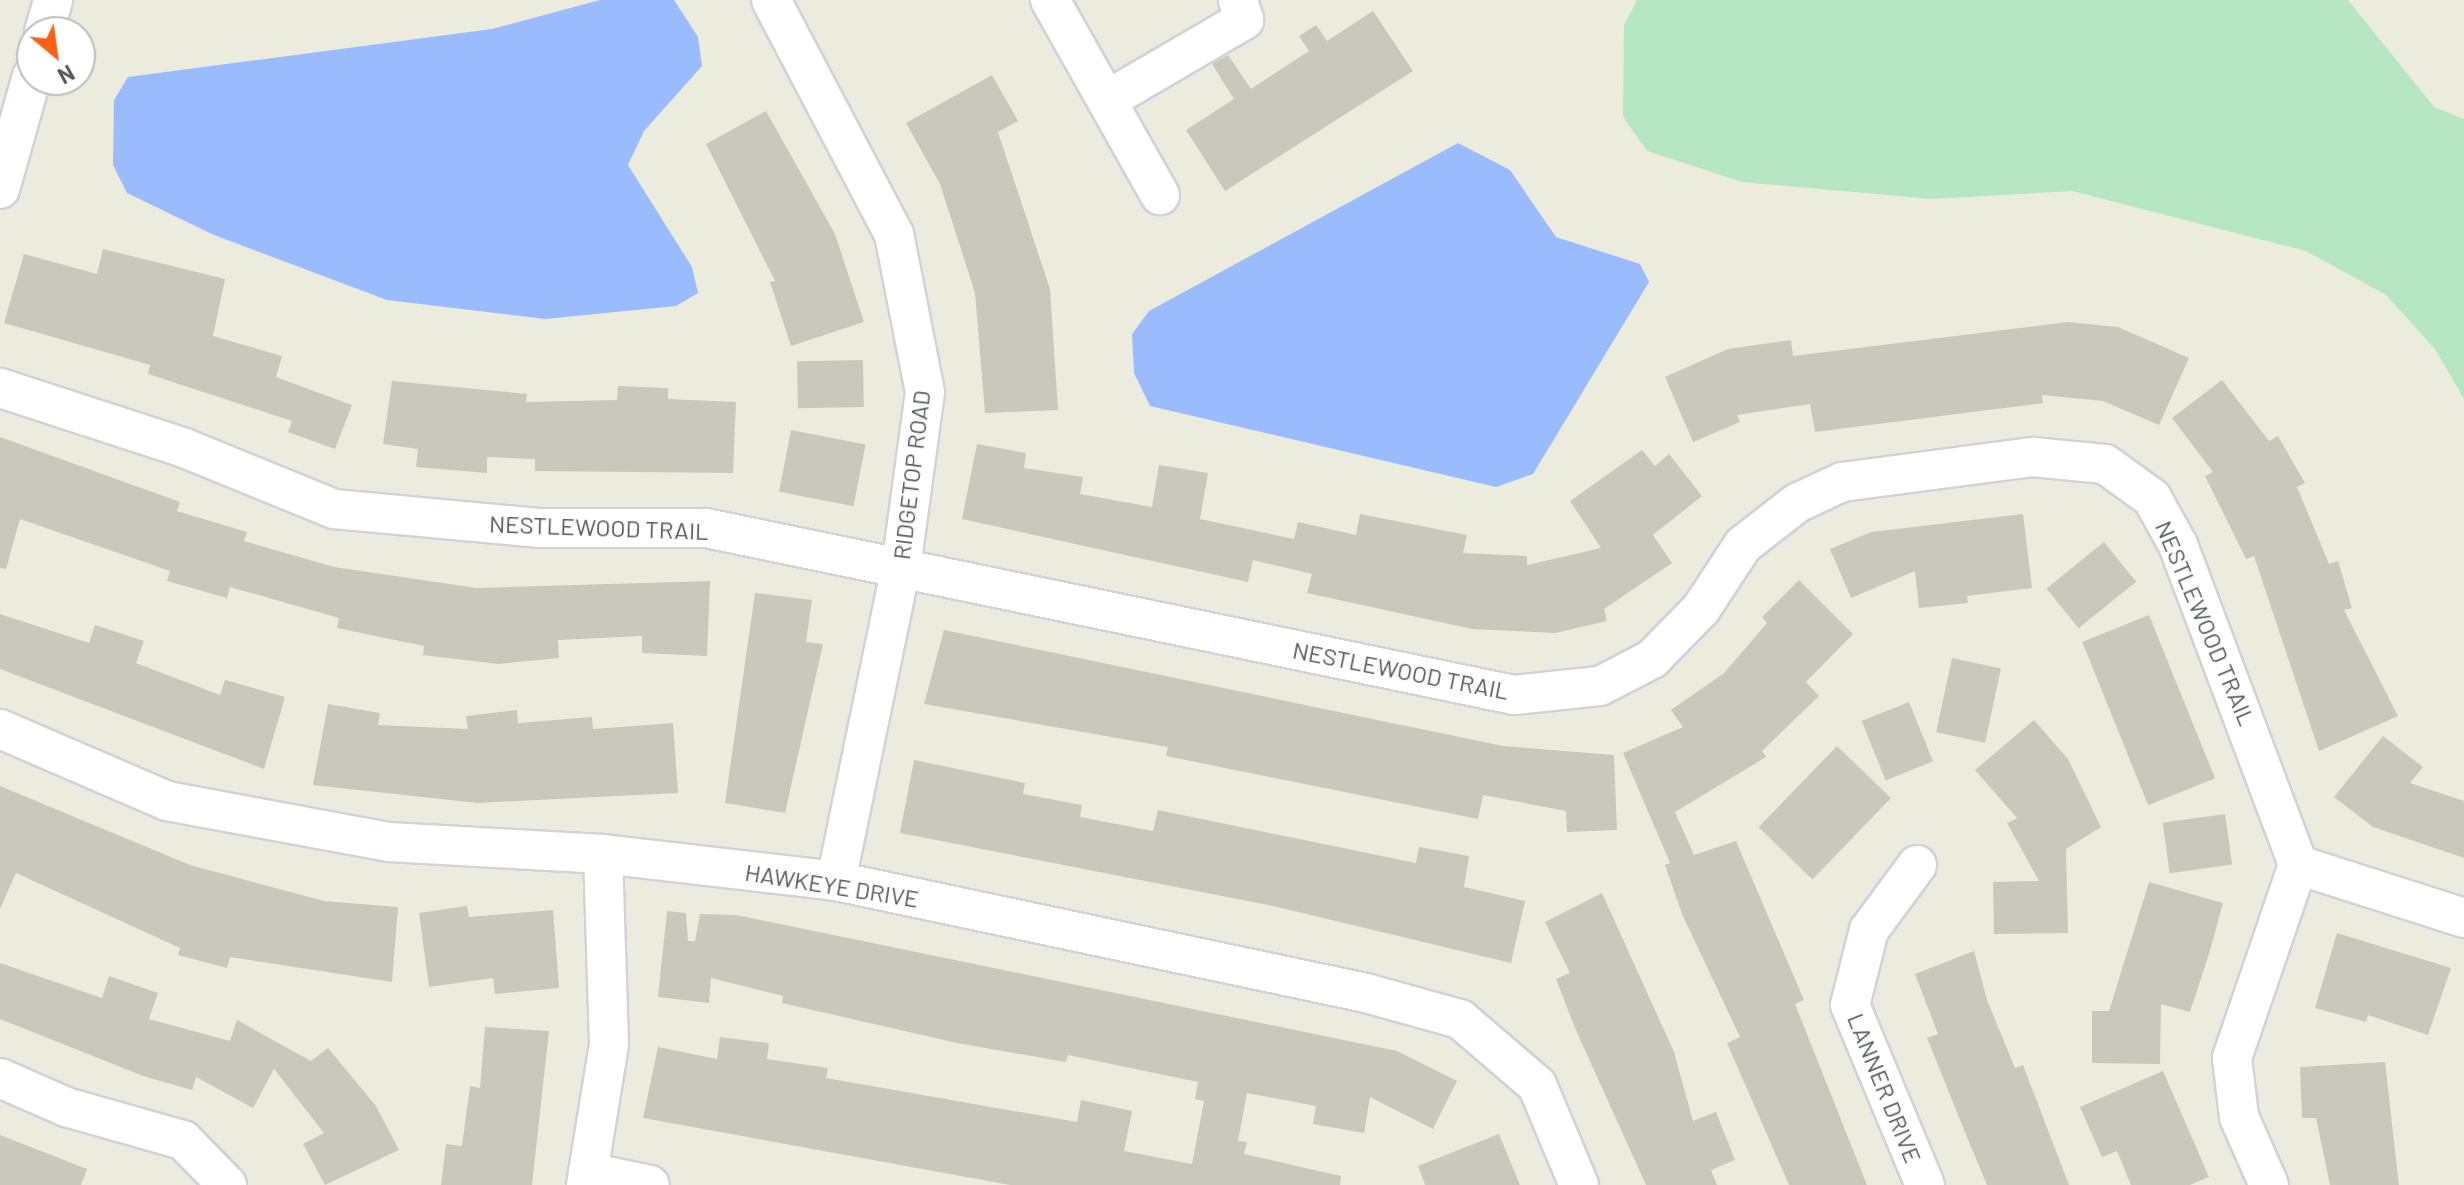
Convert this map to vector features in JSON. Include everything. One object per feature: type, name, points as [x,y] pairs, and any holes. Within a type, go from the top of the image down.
[{"type":"street","name":"RIDGETOP ROAD","points":[[771,0],[894,234],[925,392],[901,567],[836,881]]},
{"type":"street","points":[[1050,0],[1160,195]]},
{"type":"street","points":[[1107,100],[1244,20],[1238,0]]},
{"type":"street","points":[[0,189],[26,96]]},
{"type":"street","name":"NESTLEWOOD TRAIL","points":[[0,388],[182,447],[334,509],[538,528],[706,528],[1514,695],[1600,686],[1652,659],[1701,609],[1743,545],[1797,503],[1842,482],[2033,457],[2105,464],[2152,498],[2178,545],[2298,865]]},
{"type":"street","name":"HAWKEYE DRIVE","points":[[0,729],[167,801],[389,842],[603,854],[836,881],[1366,993],[1460,1019],[1537,1085],[1579,1185]]},
{"type":"street","points":[[603,854],[609,1044],[587,1178],[650,1185]]},
{"type":"street","name":"LANNER DRIVE","points":[[1917,865],[1869,930],[1850,1005],[1925,1185]]},
{"type":"street","points":[[2269,1185],[2239,1117],[2232,1058],[2298,865],[2464,918]]},
{"type":"street","points":[[0,1078],[66,1107],[183,1140],[227,1185]]},
{"type":"green space","points":[[1637,0],[2348,0],[2434,107],[2464,119],[2464,399],[2435,349],[2386,295],[2306,251],[2072,191],[1932,199],[1742,182],[1647,151],[1623,117],[1624,25]]},
{"type":"water","points":[[600,0],[674,0],[698,37],[702,66],[644,131],[628,165],[692,267],[698,293],[676,306],[545,319],[387,300],[214,235],[127,193],[113,165],[114,100],[128,77],[492,29]]},
{"type":"water","points":[[1458,143],[1510,170],[1556,237],[1640,264],[1649,282],[1533,474],[1496,487],[1150,406],[1134,373],[1132,334],[1149,311]]},
{"type":"building","points":[[1373,11],[1413,71],[1225,191],[1186,130],[1234,99],[1212,64],[1228,55],[1251,89],[1309,51],[1299,36],[1316,25],[1327,41]]},
{"type":"building","points":[[992,75],[1018,121],[998,132],[1050,289],[1058,410],[985,413],[975,293],[940,184],[906,123]]},
{"type":"building","points":[[766,111],[835,234],[864,322],[791,346],[770,282],[775,281],[706,144]]},
{"type":"building","points":[[103,249],[225,279],[213,336],[282,356],[276,377],[352,405],[335,449],[288,432],[292,421],[148,374],[150,365],[4,323],[24,254],[97,274]]},
{"type":"building","points":[[2068,322],[2118,327],[2189,358],[2159,425],[2103,401],[2042,395],[2043,403],[1815,432],[1810,404],[1737,415],[1740,422],[1693,442],[1665,377],[1728,349],[1791,340],[1793,356]]},
{"type":"building","points":[[863,360],[864,407],[798,408],[797,361]]},
{"type":"building","points":[[2222,380],[2269,441],[2278,436],[2305,483],[2297,487],[2329,564],[2338,561],[2352,608],[2344,610],[2398,716],[2319,751],[2254,556],[2246,559],[2205,476],[2213,472],[2172,418]]},
{"type":"building","points":[[392,381],[527,394],[526,402],[617,400],[618,386],[668,388],[668,399],[736,402],[733,473],[535,471],[535,459],[487,457],[487,473],[416,467],[418,449],[383,444]]},
{"type":"building","points":[[791,430],[866,445],[854,506],[779,492]]},
{"type":"building","points":[[0,437],[180,502],[177,511],[247,532],[244,541],[334,567],[477,588],[710,581],[707,656],[642,653],[642,636],[558,640],[559,658],[498,664],[423,655],[424,646],[337,628],[339,618],[230,587],[227,598],[167,581],[170,571],[20,519],[6,569],[0,568]]},
{"type":"building","points":[[977,444],[1026,453],[1024,468],[1083,477],[1080,494],[1152,507],[1159,465],[1208,473],[1200,519],[1294,539],[1298,522],[1356,535],[1360,514],[1467,535],[1463,553],[1527,556],[1527,565],[1601,548],[1570,501],[1642,450],[1655,466],[1669,454],[1702,496],[1653,535],[1672,563],[1604,609],[1607,621],[1555,633],[1472,629],[1307,593],[1312,574],[1253,560],[1248,582],[962,519]]},
{"type":"building","points":[[2023,514],[2032,588],[1967,596],[1968,603],[1919,608],[1915,571],[1851,598],[1830,549],[1871,532]]},
{"type":"building","points":[[2104,542],[2136,582],[2079,628],[2046,589]]},
{"type":"building","points":[[1799,580],[1853,634],[1806,682],[1819,696],[1762,751],[1766,757],[1675,812],[1694,855],[1736,841],[1804,1000],[1795,1004],[1867,1185],[1789,1185],[1727,1043],[1740,1037],[1682,914],[1665,865],[1670,863],[1623,753],[1683,727],[1671,710],[1724,673],[1767,623],[1762,617]]},
{"type":"building","points":[[755,593],[812,600],[806,642],[823,644],[785,813],[725,803]]},
{"type":"building","points":[[0,614],[89,643],[95,625],[144,641],[136,663],[220,695],[225,680],[285,697],[264,769],[0,669]]},
{"type":"building","points":[[2149,615],[2215,778],[2148,805],[2082,642]]},
{"type":"building","points":[[944,630],[1503,746],[1614,755],[1617,830],[1567,832],[1566,811],[1483,795],[1478,819],[1166,756],[1168,747],[924,704]]},
{"type":"building","points":[[1952,658],[2001,668],[1985,743],[1936,732]]},
{"type":"building","points":[[1909,702],[1933,761],[1886,780],[1862,721]]},
{"type":"building","points":[[328,704],[380,713],[378,725],[468,729],[466,716],[517,710],[518,723],[592,717],[593,729],[673,723],[678,793],[477,803],[313,785]]},
{"type":"building","points":[[2034,720],[2068,759],[2101,827],[2066,849],[2068,933],[1994,934],[1993,882],[2039,881],[2007,823],[2017,818],[1975,770]]},
{"type":"building","points":[[2383,736],[2423,767],[2410,783],[2464,801],[2464,858],[2373,827],[2334,797]]},
{"type":"building","points":[[1837,746],[1891,798],[1812,879],[1759,827]]},
{"type":"building","points":[[914,760],[1025,783],[1023,794],[1082,805],[1080,817],[1153,831],[1158,810],[1416,863],[1419,847],[1469,856],[1464,887],[1525,901],[1511,963],[1273,906],[900,833]]},
{"type":"building","points":[[0,786],[190,865],[324,901],[398,907],[392,982],[230,957],[227,968],[178,955],[180,948],[16,873],[0,909]]},
{"type":"building","points":[[2225,814],[2232,865],[2170,873],[2163,823]]},
{"type":"building","points":[[2149,882],[2223,903],[2209,954],[2190,1012],[2161,1004],[2160,1064],[2092,1063],[2092,1011],[2109,1011]]},
{"type":"building","points":[[1602,893],[1674,1052],[1693,1121],[1716,1112],[1735,1160],[1711,1170],[1717,1185],[1646,1185],[1575,1028],[1556,979],[1570,973],[1545,922]]},
{"type":"building","points":[[467,906],[469,917],[553,910],[559,988],[495,994],[493,978],[429,987],[419,913]]},
{"type":"building","points":[[667,911],[686,913],[688,941],[695,941],[700,914],[736,915],[1397,1051],[1457,1081],[1433,1129],[1370,1097],[1364,1133],[1313,1124],[1316,1106],[1247,1093],[1238,1141],[1247,1142],[1244,1154],[1341,1176],[1340,1185],[1010,1185],[643,1118],[658,1047],[717,1059],[720,1037],[769,1043],[767,1059],[828,1068],[826,1078],[1077,1122],[1081,1100],[1132,1111],[1124,1151],[1192,1164],[1204,1101],[1195,1099],[1198,1082],[1068,1055],[1066,1062],[957,1043],[782,1003],[783,996],[711,978],[709,1003],[658,997]]},
{"type":"building","points":[[2337,933],[2451,968],[2428,1035],[2368,1015],[2366,1022],[2315,1008]]},
{"type":"building","points":[[1974,951],[1987,1000],[2015,1068],[2023,1065],[2069,1185],[1987,1185],[1969,1142],[1927,1038],[1938,1034],[1915,974]]},
{"type":"building","points":[[0,963],[102,998],[109,976],[158,993],[149,1019],[230,1041],[237,1020],[311,1061],[328,1048],[376,1106],[399,1150],[325,1185],[303,1144],[324,1133],[274,1069],[253,1108],[196,1077],[192,1090],[143,1076],[0,1019]]},
{"type":"building","points":[[485,1027],[549,1031],[532,1185],[441,1185],[446,1144],[462,1146],[470,1086],[480,1088]]},
{"type":"building","points":[[2385,1062],[2399,1185],[2330,1185],[2316,1118],[2302,1118],[2300,1067]]},
{"type":"building","points":[[2163,1071],[2209,1177],[2190,1185],[2131,1185],[2117,1151],[2102,1157],[2080,1107]]},
{"type":"building","points":[[1499,1134],[1520,1185],[1425,1185],[1418,1166]]},
{"type":"building","points":[[0,1135],[87,1169],[81,1185],[0,1185]]}]
